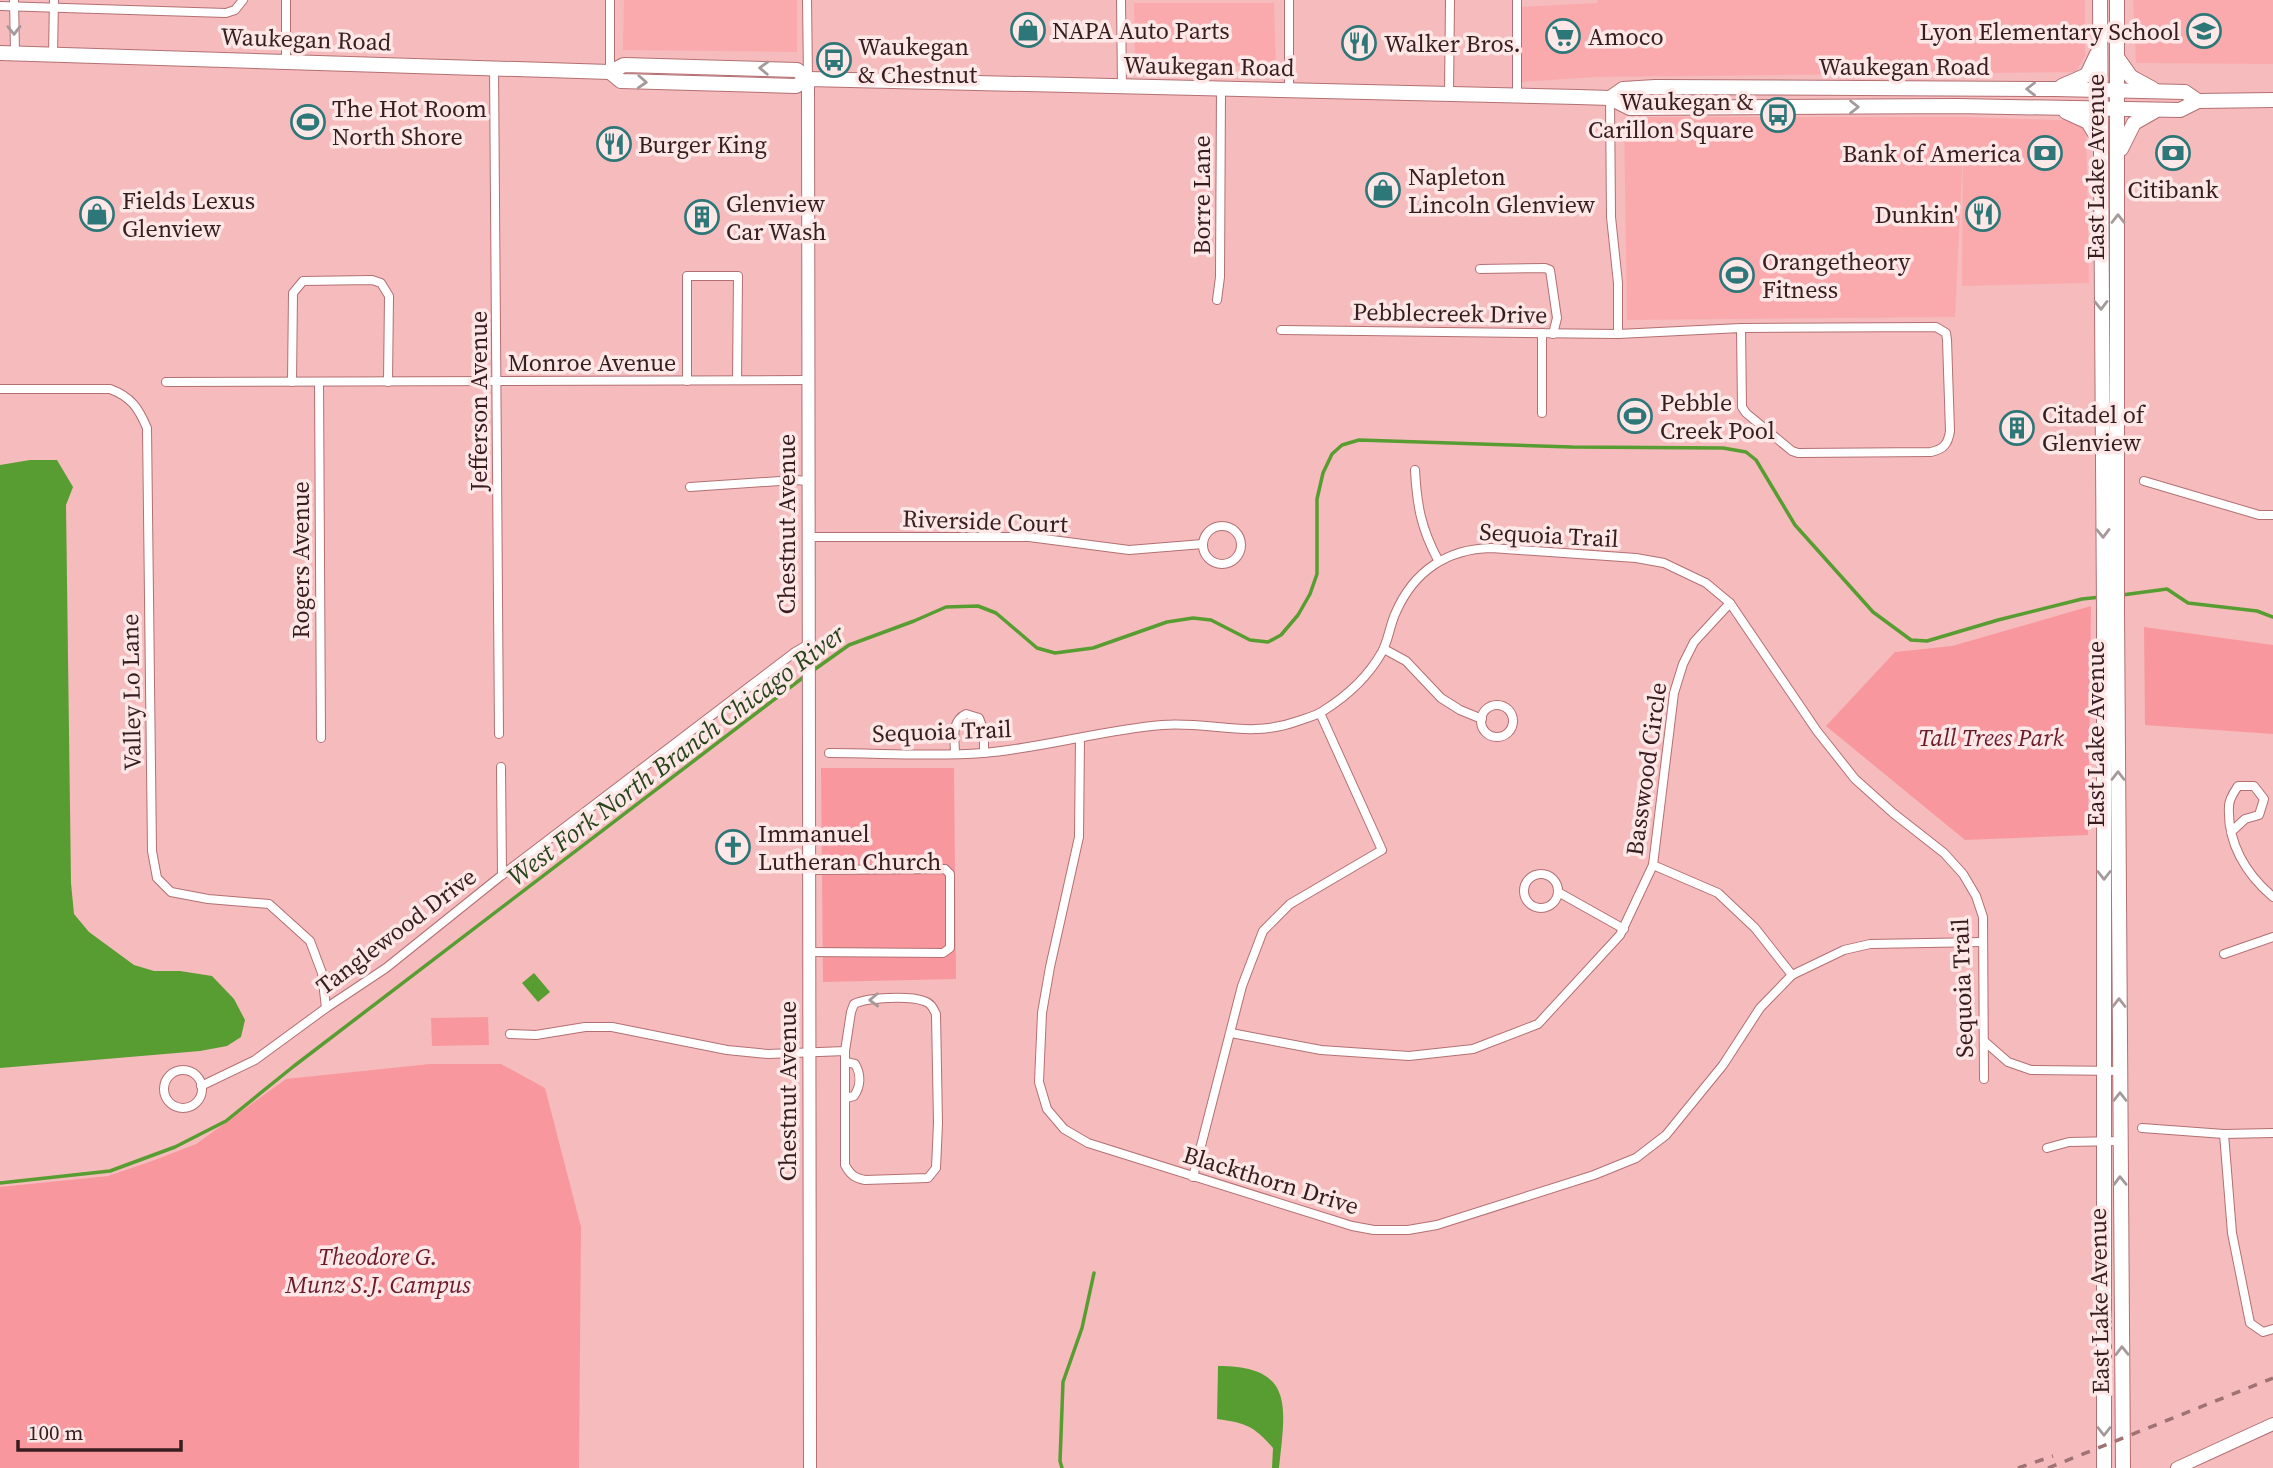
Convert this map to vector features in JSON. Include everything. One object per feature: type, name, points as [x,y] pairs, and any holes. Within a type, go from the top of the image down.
[{"type":"main road","name":"East Lake Avenue","points":[[2100,0],[2099,140],[2110,584]]},
{"type":"main road","name":"East Lake Avenue","points":[[2104,1468],[2104,1072],[2118,157],[2117,0]]},
{"type":"main road","points":[[2056,89],[2087,75],[2099,50]]},
{"type":"main road","name":"Waukegan Road","points":[[7,53],[610,72],[624,65],[768,68],[797,69],[808,79],[1610,98],[1630,108],[2180,110],[2198,102],[2273,100]]},
{"type":"main road","points":[[2118,58],[2131,77],[2158,92]]},
{"type":"main road","name":"Waukegan Road","points":[[1610,98],[1623,89],[1655,87],[2056,89],[2185,92],[2198,102]]},
{"type":"main road","points":[[2054,108],[2084,119],[2099,140]]},
{"type":"main road","points":[[2118,157],[2129,128],[2139,119],[2158,110]]},
{"type":"main road","name":"East Lake Avenue","points":[[2110,611],[2120,1071],[2123,1468]]},
{"type":"street","points":[[0,6],[14,3],[54,4],[226,13],[235,10],[243,0]]},
{"type":"street","points":[[286,0],[286,62]]},
{"type":"street","points":[[610,0],[610,72]]},
{"type":"street","name":"Chestnut Avenue","points":[[807,0],[810,1468]]},
{"type":"street","points":[[1121,0],[1122,87]]},
{"type":"street","points":[[1289,0],[1289,91]]},
{"type":"street","points":[[1449,94],[1450,0]]},
{"type":"street","points":[[1517,0],[1517,96]]},
{"type":"street","points":[[7,53],[14,3]]},
{"type":"street","points":[[53,54],[54,4]]},
{"type":"street","name":"Jefferson Avenue","points":[[494,67],[499,734]]},
{"type":"street","name":"Borre Lane","points":[[1217,300],[1220,277],[1221,89]]},
{"type":"street","points":[[1610,98],[1611,217],[1618,283],[1618,334]]},
{"type":"street","points":[[1480,269],[1550,270],[1557,318],[1553,334]]},
{"type":"street","points":[[688,381],[687,276],[738,275],[737,380]]},
{"type":"street","points":[[292,382],[292,303],[296,287],[303,281],[372,279],[381,283],[389,296],[388,382]]},
{"type":"street","name":"Pebblecreek Drive","points":[[1281,330],[1618,334],[1741,328],[1936,327],[1946,333],[1947,340],[1948,440],[1941,450],[1931,452],[1792,451],[1742,407],[1741,328]]},
{"type":"street","points":[[1542,333],[1542,413]]},
{"type":"street","name":"Monroe Avenue","points":[[166,382],[807,380]]},
{"type":"street","name":"Rogers Avenue","points":[[319,382],[321,738]]},
{"type":"street","name":"Valley Lo Lane","points":[[0,390],[110,389],[125,394],[137,406],[147,428],[152,851],[158,878],[171,892],[208,899],[269,904],[310,941],[322,973],[326,1008]]},
{"type":"street","points":[[1415,470],[1417,506],[1424,534],[1438,560]]},
{"type":"street","points":[[690,487],[807,481]]},
{"type":"street","points":[[2144,481],[2259,515],[2273,515]]},
{"type":"street","name":"Riverside Court","points":[[1218,526],[1230,527],[1241,542],[1238,554],[1223,564],[1207,556],[1203,544],[1207,533],[1218,526]]},
{"type":"street","name":"Riverside Court","points":[[807,537],[1029,537],[1129,550],[1203,544]]},
{"type":"street","name":"Sequoia Trail","points":[[830,753],[984,753],[1163,725],[1238,730],[1269,729],[1320,713],[1361,682],[1384,649],[1396,612],[1408,590],[1423,572],[1438,560],[1474,549],[1491,548],[1636,558],[1664,563],[1706,583],[1730,603],[1817,731],[1855,779],[1944,853],[1963,874],[1976,896],[1983,917],[1984,1079]]},
{"type":"street","name":"Basswood Circle","points":[[1231,1033],[1321,1050],[1409,1056],[1473,1049],[1538,1024],[1624,929],[1653,865],[1674,693],[1682,664],[1694,642],[1730,603]]},
{"type":"street","name":"Tanglewood Drive","points":[[201,1086],[255,1060],[386,968],[502,875],[807,645]]},
{"type":"street","points":[[1384,649],[1406,661],[1441,698],[1482,719]]},
{"type":"street","points":[[1193,1177],[1242,986],[1263,931],[1290,904],[1382,850],[1320,713]]},
{"type":"street","points":[[955,754],[954,726],[961,716],[971,714],[979,718],[982,725],[984,753]]},
{"type":"street","name":"Blackthorn Drive","points":[[1080,738],[1079,837],[1042,1013],[1039,1082],[1047,1109],[1064,1129],[1088,1143],[1352,1226],[1374,1230],[1408,1230],[1446,1222],[1594,1175],[1636,1158],[1666,1135],[1723,1065],[1760,1008],[1792,975],[1844,950],[1870,944],[1983,942]]},
{"type":"street","points":[[501,767],[502,875]]},
{"type":"street","points":[[2231,832],[2245,819],[2259,815],[2264,799],[2255,786],[2238,786],[2228,804],[2231,832],[2246,869],[2273,897]]},
{"type":"street","points":[[1653,865],[1706,886],[1725,898],[1755,928],[1792,975]]},
{"type":"street","points":[[808,870],[945,869],[950,874],[950,948],[943,953],[808,952]]},
{"type":"street","points":[[1558,892],[1553,903],[1543,909],[1531,906],[1523,890],[1528,879],[1542,874],[1552,878],[1558,892],[1624,929]]},
{"type":"street","points":[[2224,954],[2273,937]]},
{"type":"street","points":[[863,1000],[923,1000],[932,1007],[936,1014],[938,1123],[935,1173],[923,1179],[865,1180],[850,1174],[845,1165],[846,1098],[845,1051],[854,1004],[863,1000]]},
{"type":"street","points":[[510,1034],[536,1035],[585,1027],[612,1027],[727,1051],[768,1055],[845,1051]]},
{"type":"street","points":[[1984,1041],[2008,1062],[2031,1070],[2120,1071]]},
{"type":"street","points":[[846,1062],[855,1065],[860,1076],[858,1090],[854,1096],[846,1098]]},
{"type":"street","name":"Tanglewood Drive","points":[[181,1070],[193,1073],[201,1086],[198,1100],[182,1108],[171,1103],[165,1092],[167,1080],[181,1070]]},
{"type":"street","points":[[2142,1128],[2224,1134],[2273,1133]]},
{"type":"street","points":[[2224,1134],[2231,1234],[2250,1323],[2263,1332],[2273,1329]]},
{"type":"street","points":[[2047,1148],[2068,1142],[2120,1141]]},
{"type":"street","points":[[2177,1468],[2273,1424]]},
{"type":"shaded area","points":[[624,0],[797,0],[797,52],[623,50]]},
{"type":"shaded area","points":[[1598,0],[2085,0],[2085,56],[2076,72],[1596,77],[1521,82],[1521,7],[1597,3]]},
{"type":"shaded area","name":"Lyon Elementary School","points":[[2133,0],[2273,0],[2273,64],[2136,63]]},
{"type":"shaded area","points":[[1134,3],[1274,3],[1276,68],[1135,62]]},
{"type":"shaded area","points":[[1624,117],[1964,117],[2086,121],[2089,283],[1962,286],[1963,149],[1955,317],[1627,320]]},
{"type":"shaded area","name":"Pebble Creek Pool","points":[[1636,401],[1649,421],[1632,427],[1622,410]]},
{"type":"shaded area","points":[[30,460],[57,460],[73,487],[66,505],[71,883],[74,914],[89,932],[134,965],[154,971],[180,971],[212,976],[234,999],[245,1020],[241,1037],[227,1046],[200,1051],[0,1068],[0,465]]},
{"type":"shaded area","points":[[534,973],[550,992],[538,1002],[522,983]]},
{"type":"shaded area","points":[[1218,1366],[1243,1368],[1261,1374],[1273,1382],[1280,1394],[1283,1409],[1279,1468],[1272,1468],[1273,1448],[1255,1430],[1242,1424],[1217,1419]]},
{"type":"green space","name":"Tall Trees Park","points":[[2091,606],[2088,835],[1965,840],[1826,726],[1895,652],[1952,646]]},
{"type":"green space","points":[[2144,627],[2273,645],[2273,734],[2145,725]]},
{"type":"green space","points":[[821,768],[954,768],[956,979],[823,982]]},
{"type":"green space","points":[[488,1017],[489,1045],[432,1046],[431,1018]]},
{"type":"green space","name":"Theodore G. Munz S.J. Campus","points":[[430,1064],[501,1064],[545,1088],[581,1227],[579,1468],[0,1468],[0,1187],[108,1176],[152,1161],[196,1144],[286,1079]]},
{"type":"waterway","name":"West Fork North Branch Chicago River","points":[[811,672],[849,645],[946,607],[978,606],[996,613],[1037,648],[1055,653],[1093,648],[1167,622],[1193,618],[1211,620],[1250,640],[1268,642],[1281,635],[1298,615],[1317,574],[1317,499],[1323,473],[1332,454],[1342,445],[1359,440],[1572,447],[1723,448],[1746,452],[1756,460],[1795,525],[1873,612],[1911,640],[1927,641],[1998,620],[2082,599],[2101,597]]},
{"type":"waterway","name":"West Fork North Branch Chicago River","points":[[2122,595],[2167,589],[2188,603],[2257,611],[2273,617]]},
{"type":"waterway","name":"West Fork North Branch Chicago River","points":[[0,1183],[110,1171],[175,1147],[226,1121],[294,1066],[805,676]]},
{"type":"waterway","points":[[1062,1468],[1063,1382],[1082,1328],[1094,1273]]},
{"type":"railway","points":[[2048,1468],[2273,1378]]},
{"type":"railway","points":[[2018,1468],[2053,1456]]},
{"type":"place","name":"NAPA Auto Parts","points":[[1028,30]]},
{"type":"place","name":"Lyon Elementary School","points":[[2204,31]]},
{"type":"place","name":"Amoco","points":[[1563,36]]},
{"type":"place","name":"Walker Bros.","points":[[1359,43]]},
{"type":"place","name":"Waukegan & Chestnut","points":[[834,60]]},
{"type":"place","name":"Waukegan & Carillon Square","points":[[1778,115]]},
{"type":"place","name":"The Hot Room North Shore","points":[[308,122]]},
{"type":"place","name":"Burger King","points":[[614,144]]},
{"type":"place","name":"Bank of America","points":[[2045,153]]},
{"type":"place","name":"Citibank","points":[[2173,153]]},
{"type":"place","name":"Napleton Lincoln Glenview","points":[[1383,190]]},
{"type":"place","name":"Fields Lexus Glenview","points":[[97,214]]},
{"type":"place","name":"Dunkin'","points":[[1983,214]]},
{"type":"place","name":"Glenview Car Wash","points":[[702,217]]},
{"type":"place","name":"Orangetheory Fitness","points":[[1737,275]]},
{"type":"place","name":"Pebble Creek Pool","points":[[1635,416]]},
{"type":"place","name":"Citadel of Glenview","points":[[2017,428]]},
{"type":"place","name":"Immanuel Lutheran Church","points":[[733,847]]}]
